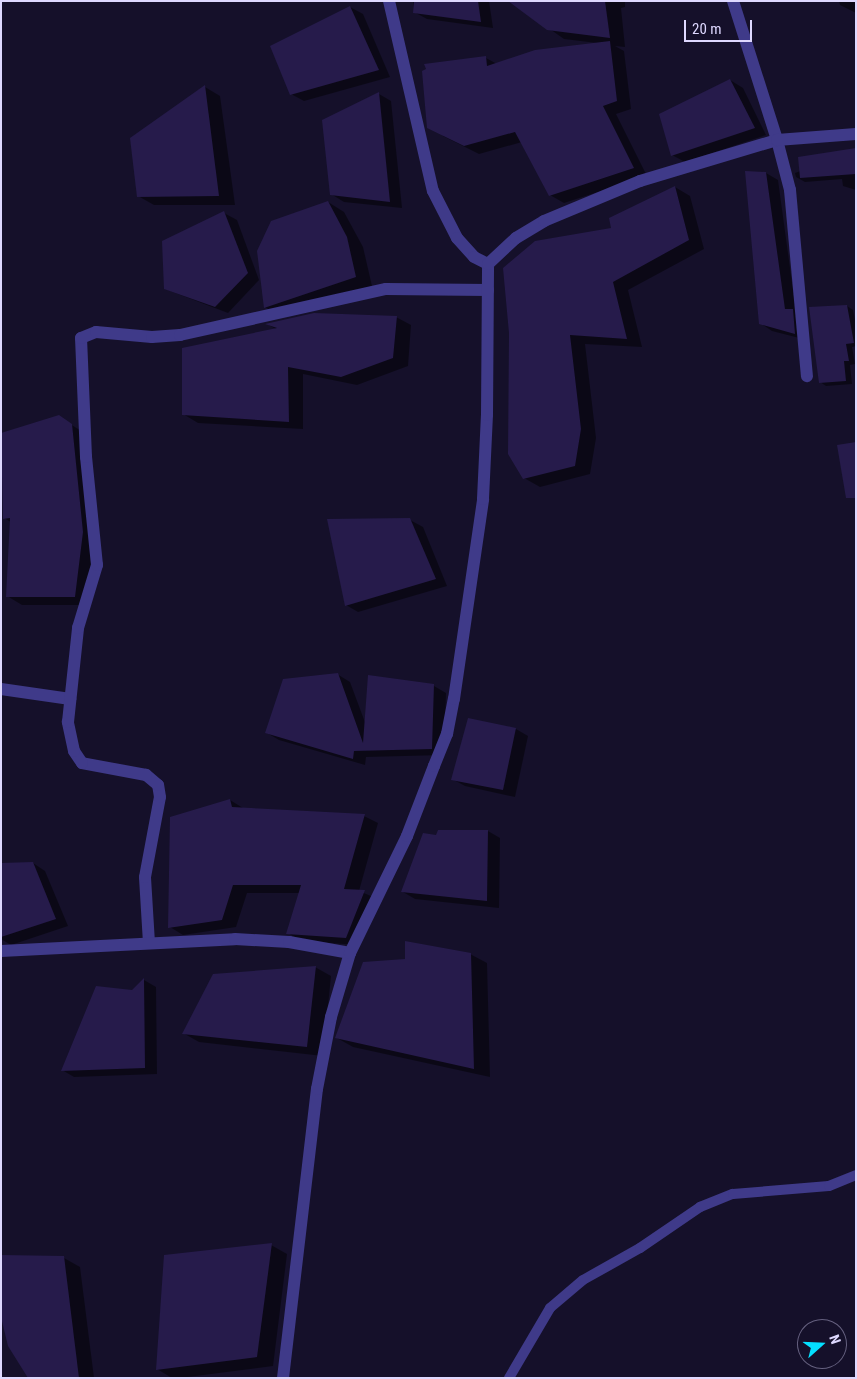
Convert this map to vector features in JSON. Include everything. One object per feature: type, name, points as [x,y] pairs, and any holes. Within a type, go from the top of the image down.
[{"type":"street","points":[[389,1],[434,191],[457,238],[474,256],[488,264]]},
{"type":"street","points":[[733,1],[777,140],[790,190],[807,376]]},
{"type":"street","points":[[283,1378],[317,1089],[331,1017],[350,953],[407,836],[447,734],[483,500],[488,415],[488,264],[516,238],[544,221],[640,181],[777,140],[856,134]]},
{"type":"street","points":[[149,943],[145,877],[160,797],[158,785],[146,775],[82,764],[72,744],[68,722],[78,628],[97,565],[86,457],[81,338],[86,334],[180,334],[231,321],[386,289],[488,290]]},
{"type":"street","points":[[1,689],[70,699]]},
{"type":"street","points":[[1,951],[244,940],[289,942],[350,953]]},
{"type":"lane","points":[[509,1378],[550,1308],[583,1280],[640,1248],[700,1207],[733,1194],[829,1186],[856,1175]]},
{"type":"building","points":[[414,1],[478,1],[481,22],[413,13]]},
{"type":"building","points":[[508,1],[605,1],[610,38],[547,30]]},
{"type":"building","points":[[350,6],[379,70],[290,95],[270,46]]},
{"type":"building","points":[[610,41],[617,101],[603,106],[634,168],[549,196],[515,132],[464,146],[427,128],[422,71],[426,69],[424,64],[486,56],[487,66],[535,50]]},
{"type":"building","points":[[730,79],[755,128],[671,156],[659,114]]},
{"type":"building","points":[[205,85],[219,196],[137,197],[130,138]]},
{"type":"building","points":[[379,92],[390,202],[330,195],[322,120]]},
{"type":"building","points":[[856,148],[856,174],[800,178],[798,157]]},
{"type":"building","points":[[745,171],[766,172],[785,309],[793,309],[795,334],[759,324]]},
{"type":"building","points":[[675,186],[689,240],[613,282],[627,339],[570,335],[581,429],[575,466],[523,479],[508,454],[509,333],[503,268],[535,241],[611,228],[609,218]]},
{"type":"building","points":[[328,201],[347,237],[356,277],[264,308],[257,251],[271,221]]},
{"type":"building","points":[[224,211],[248,273],[215,307],[164,289],[162,241]]},
{"type":"building","points":[[847,305],[854,343],[846,344],[849,361],[844,361],[846,381],[819,383],[809,307]]},
{"type":"building","points":[[314,313],[397,316],[393,358],[341,377],[288,367],[289,422],[182,415],[182,348],[277,328],[265,324]]},
{"type":"building","points":[[59,415],[72,424],[83,532],[75,597],[6,597],[10,518],[3,519],[1,433]]},
{"type":"building","points":[[856,442],[856,498],[846,498],[837,445]]},
{"type":"building","points":[[410,518],[436,579],[345,606],[327,519]]},
{"type":"building","points":[[338,673],[363,743],[368,675],[434,684],[432,749],[354,751],[353,759],[265,733],[283,679]]},
{"type":"building","points":[[468,718],[516,728],[503,790],[451,780]]},
{"type":"building","points":[[230,799],[232,807],[365,814],[344,889],[365,890],[346,938],[286,934],[301,885],[233,885],[222,920],[168,928],[170,817]]},
{"type":"building","points":[[438,830],[488,830],[487,901],[401,892],[423,833],[436,835]]},
{"type":"building","points":[[33,862],[56,919],[1,937],[1,863]]},
{"type":"building","points":[[405,941],[471,953],[474,1069],[335,1038],[363,962],[405,959]]},
{"type":"building","points":[[316,966],[307,1047],[182,1034],[213,974]]},
{"type":"building","points":[[144,978],[145,1068],[61,1071],[96,986],[132,990]]},
{"type":"building","points":[[272,1243],[257,1357],[156,1370],[164,1255]]},
{"type":"building","points":[[1,1255],[64,1256],[79,1378],[28,1378],[8,1346],[1,1317]]}]
